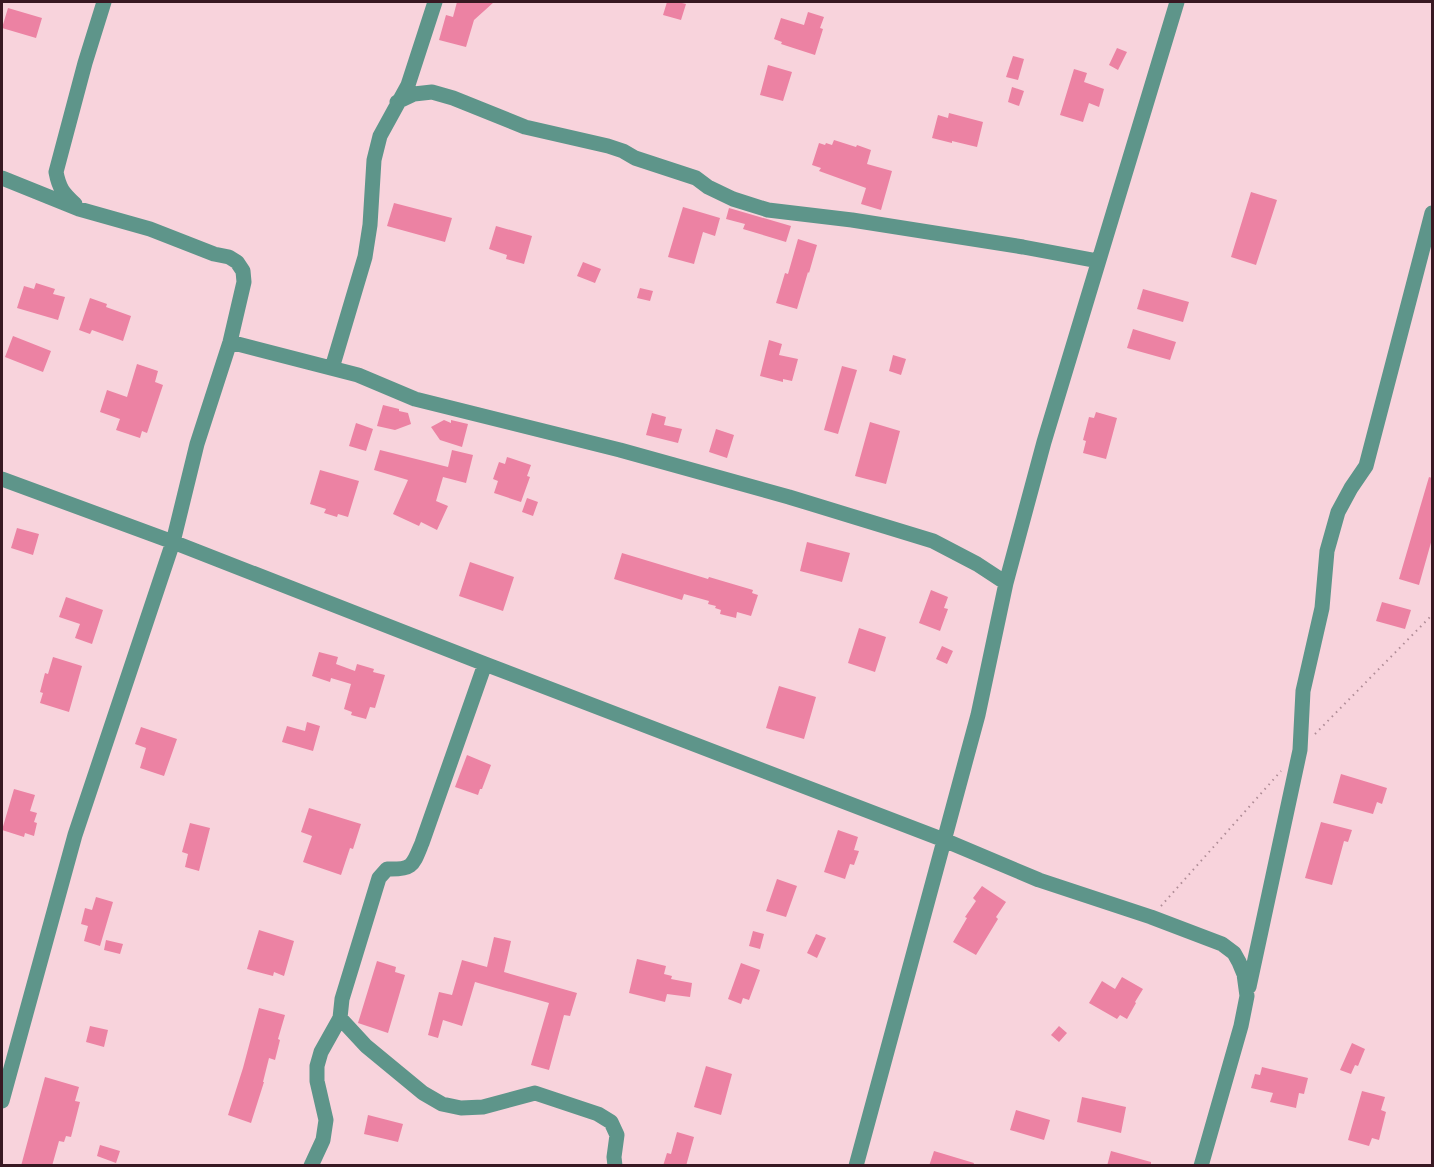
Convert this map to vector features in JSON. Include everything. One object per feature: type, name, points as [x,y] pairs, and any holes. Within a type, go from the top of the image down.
[{"type":"street","points":[[79,208],[63,194],[56,172],[104,2]]},
{"type":"street","points":[[332,368],[364,257],[370,225],[374,160],[380,136],[408,85],[435,2]]},
{"type":"street","points":[[855,1166],[978,715],[1006,583],[1044,442],[1177,2]]},
{"type":"street","points":[[397,102],[414,94],[432,92],[453,98],[525,127],[608,146],[635,158],[696,178],[708,187],[733,199],[768,210],[852,220],[1098,261]]},
{"type":"street","points":[[2,178],[79,208],[150,229],[214,254],[229,257],[237,262],[243,271],[244,282],[230,342],[197,444],[173,542],[75,835],[2,1101]]},
{"type":"street","points":[[1201,1166],[1241,1026],[1300,750],[1303,691],[1322,608],[1328,551],[1338,513],[1366,466],[1432,213]]},
{"type":"street","points":[[230,342],[358,375],[414,399],[620,450],[789,496],[933,541],[977,564],[1006,583]]},
{"type":"street","points":[[2,479],[173,542],[944,840],[1039,880],[1151,917],[1222,944],[1234,953],[1239,962],[1244,974],[1247,996]]},
{"type":"street","points":[[311,1166],[323,1140],[326,1120],[317,1082],[317,1066],[321,1052],[340,1018],[342,999],[379,878],[387,869],[408,868],[415,860],[485,664]]},
{"type":"street","points":[[340,1018],[366,1046],[423,1094],[442,1104],[461,1108],[483,1107],[535,1093],[598,1114],[611,1122],[617,1135],[615,1166]]},
{"type":"building","points":[[457,2],[494,2],[474,20],[466,47],[439,40],[446,15],[453,17]]},
{"type":"building","points":[[667,2],[686,4],[681,20],[663,15]]},
{"type":"building","points":[[8,8],[42,18],[36,38],[2,28]]},
{"type":"building","points":[[808,12],[824,17],[815,55],[781,44],[782,42],[774,39],[781,18],[804,25]]},
{"type":"building","points":[[1117,48],[1127,52],[1118,70],[1109,65]]},
{"type":"building","points":[[1013,56],[1024,59],[1018,80],[1006,77]]},
{"type":"building","points":[[768,65],[792,72],[783,101],[760,95]]},
{"type":"building","points":[[1074,69],[1087,73],[1084,82],[1104,89],[1099,107],[1089,103],[1083,122],[1060,115]]},
{"type":"building","points":[[1012,87],[1024,91],[1019,106],[1008,102]]},
{"type":"building","points":[[949,113],[983,122],[977,147],[932,138],[938,115],[948,118]]},
{"type":"building","points":[[834,140],[871,150],[867,164],[892,171],[881,210],[861,204],[866,188],[819,171],[821,168],[812,165],[819,143],[832,145]]},
{"type":"building","points":[[1251,192],[1277,200],[1256,265],[1231,257]]},
{"type":"building","points":[[394,203],[452,218],[445,242],[387,226]]},
{"type":"building","points":[[683,207],[720,218],[715,236],[703,232],[694,264],[668,257]]},
{"type":"building","points":[[729,208],[791,226],[786,242],[743,229],[745,224],[726,219]]},
{"type":"building","points":[[496,226],[532,236],[524,264],[506,259],[507,255],[489,249]]},
{"type":"building","points":[[798,239],[817,245],[797,309],[776,303],[785,273],[788,274]]},
{"type":"building","points":[[583,262],[601,269],[595,283],[577,276]]},
{"type":"building","points":[[36,283],[55,289],[53,294],[65,297],[58,320],[17,308],[24,286],[34,289]]},
{"type":"building","points":[[640,288],[653,291],[650,301],[637,298]]},
{"type":"building","points":[[1143,289],[1189,302],[1183,322],[1137,309]]},
{"type":"building","points":[[90,298],[107,304],[106,307],[131,316],[123,341],[92,330],[90,334],[79,330]]},
{"type":"building","points":[[1133,329],[1176,342],[1170,360],[1127,348]]},
{"type":"building","points":[[13,336],[51,351],[43,372],[5,357]]},
{"type":"building","points":[[769,340],[782,344],[779,355],[798,359],[792,381],[783,379],[783,382],[760,376]]},
{"type":"building","points":[[893,355],[906,359],[901,375],[889,371]]},
{"type":"building","points":[[137,364],[158,371],[155,382],[163,385],[147,433],[142,431],[140,438],[116,430],[120,419],[100,412],[107,390],[127,397]]},
{"type":"building","points":[[842,366],[857,370],[838,434],[824,430]]},
{"type":"building","points":[[383,405],[408,413],[411,424],[395,430],[377,426]]},
{"type":"building","points":[[1096,412],[1117,418],[1106,459],[1083,453],[1086,441],[1083,440],[1089,417],[1094,418]]},
{"type":"building","points":[[652,413],[666,417],[664,425],[682,429],[678,443],[646,435]]},
{"type":"building","points":[[444,420],[451,423],[451,420],[468,424],[462,447],[440,440],[431,427]]},
{"type":"building","points":[[870,422],[900,431],[886,484],[855,476]]},
{"type":"building","points":[[356,423],[373,429],[366,451],[349,446]]},
{"type":"building","points":[[716,429],[734,435],[727,458],[709,452]]},
{"type":"building","points":[[380,450],[448,467],[452,450],[473,455],[466,483],[443,477],[436,501],[448,506],[437,530],[421,522],[419,526],[393,514],[408,480],[374,470]]},
{"type":"building","points":[[507,457],[531,465],[527,476],[530,477],[521,502],[494,493],[498,481],[493,479],[499,462],[505,464]]},
{"type":"building","points":[[320,470],[359,481],[348,517],[338,514],[337,517],[324,513],[326,509],[310,504]]},
{"type":"building","points":[[1429,477],[1432,478],[1432,539],[1419,585],[1399,579]]},
{"type":"building","points":[[527,498],[538,502],[533,516],[522,512]]},
{"type":"building","points":[[17,528],[39,534],[33,555],[11,548]]},
{"type":"building","points":[[807,542],[850,553],[842,582],[800,571]]},
{"type":"building","points":[[622,553],[753,590],[752,593],[758,595],[751,616],[737,612],[736,618],[720,614],[721,610],[708,604],[709,601],[684,594],[682,600],[614,579]]},
{"type":"building","points":[[470,562],[514,577],[503,611],[459,596]]},
{"type":"building","points":[[931,590],[948,597],[944,608],[948,609],[940,631],[919,623]]},
{"type":"building","points":[[66,597],[103,610],[92,644],[75,638],[80,624],[59,617]]},
{"type":"building","points":[[1382,602],[1411,610],[1405,629],[1376,621]]},
{"type":"building","points":[[859,628],[886,637],[875,672],[848,663]]},
{"type":"building","points":[[942,646],[953,651],[947,664],[936,659]]},
{"type":"building","points":[[319,652],[338,657],[336,664],[355,671],[357,664],[385,675],[375,708],[370,707],[366,719],[351,715],[352,712],[344,709],[351,684],[331,678],[330,682],[312,676]]},
{"type":"building","points":[[53,657],[82,666],[69,712],[40,703],[43,693],[40,692],[45,673],[48,674]]},
{"type":"building","points":[[779,686],[816,697],[804,739],[766,728]]},
{"type":"building","points":[[307,722],[320,726],[313,751],[282,742],[287,726],[305,731]]},
{"type":"building","points":[[141,727],[177,739],[164,776],[140,768],[146,748],[135,744]]},
{"type":"building","points":[[467,755],[491,765],[478,795],[455,787]]},
{"type":"building","points":[[1341,774],[1387,788],[1382,804],[1377,802],[1373,814],[1333,803]]},
{"type":"building","points":[[14,789],[35,795],[30,811],[37,813],[34,822],[37,823],[34,836],[25,833],[24,837],[2,830]]},
{"type":"building","points":[[309,808],[361,824],[341,875],[303,862],[312,836],[301,832]]},
{"type":"building","points":[[1321,822],[1352,830],[1348,842],[1344,841],[1332,885],[1305,878]]},
{"type":"building","points":[[190,823],[210,828],[199,871],[185,867],[188,854],[182,852]]},
{"type":"building","points":[[838,830],[858,837],[854,850],[859,851],[854,865],[850,864],[845,879],[824,872]]},
{"type":"building","points":[[777,879],[797,886],[786,917],[766,911]]},
{"type":"building","points":[[982,886],[1006,902],[976,955],[953,942],[976,901],[973,898]]},
{"type":"building","points":[[96,897],[113,902],[100,946],[84,941],[88,926],[81,924],[85,908],[92,910]]},
{"type":"building","points":[[259,930],[294,941],[284,976],[274,972],[273,976],[247,969]]},
{"type":"building","points":[[753,931],[764,934],[760,949],[749,946]]},
{"type":"building","points":[[816,934],[826,938],[817,958],[807,953]]},
{"type":"building","points":[[494,937],[511,941],[504,972],[577,993],[570,1016],[564,1015],[549,1070],[531,1065],[549,1003],[475,982],[462,1026],[443,1020],[438,1038],[428,1035],[439,992],[452,995],[462,960],[487,967]]},
{"type":"building","points":[[106,940],[123,944],[120,954],[104,950]]},
{"type":"building","points":[[637,959],[666,966],[664,974],[672,976],[671,979],[692,983],[690,997],[667,994],[665,1002],[629,993]]},
{"type":"building","points":[[377,961],[396,967],[395,972],[405,975],[388,1033],[358,1023]]},
{"type":"building","points":[[741,963],[760,970],[749,1000],[743,998],[741,1004],[728,999]]},
{"type":"building","points":[[1122,977],[1143,989],[1127,1019],[1120,1015],[1117,1019],[1089,1003],[1102,981],[1115,989]]},
{"type":"building","points":[[259,1008],[285,1015],[275,1060],[269,1058],[251,1123],[228,1115]]},
{"type":"building","points":[[90,1026],[108,1030],[104,1047],[86,1042]]},
{"type":"building","points":[[1059,1026],[1067,1033],[1059,1042],[1051,1035]]},
{"type":"building","points":[[1352,1043],[1365,1049],[1358,1066],[1355,1065],[1351,1074],[1340,1070]]},
{"type":"building","points":[[706,1066],[732,1074],[721,1115],[694,1107]]},
{"type":"building","points":[[1262,1067],[1308,1078],[1304,1094],[1299,1093],[1296,1108],[1270,1102],[1273,1093],[1251,1088],[1255,1074],[1260,1075]]},
{"type":"building","points":[[45,1077],[79,1087],[75,1101],[80,1102],[71,1137],[66,1136],[64,1142],[59,1141],[52,1166],[21,1166]]},
{"type":"building","points":[[1362,1091],[1385,1097],[1381,1110],[1386,1112],[1379,1140],[1372,1138],[1369,1146],[1348,1140]]},
{"type":"building","points":[[1082,1097],[1126,1107],[1121,1133],[1077,1122]]},
{"type":"building","points":[[1016,1110],[1050,1120],[1044,1140],[1010,1130]]},
{"type":"building","points":[[368,1115],[403,1124],[398,1142],[364,1134]]},
{"type":"building","points":[[677,1132],[694,1137],[686,1166],[663,1166],[667,1153],[671,1154]]},
{"type":"building","points":[[100,1145],[120,1151],[116,1163],[97,1156]]},
{"type":"building","points":[[934,1151],[974,1163],[973,1166],[929,1166]]},
{"type":"building","points":[[1111,1151],[1151,1162],[1151,1166],[1107,1166]]}]
